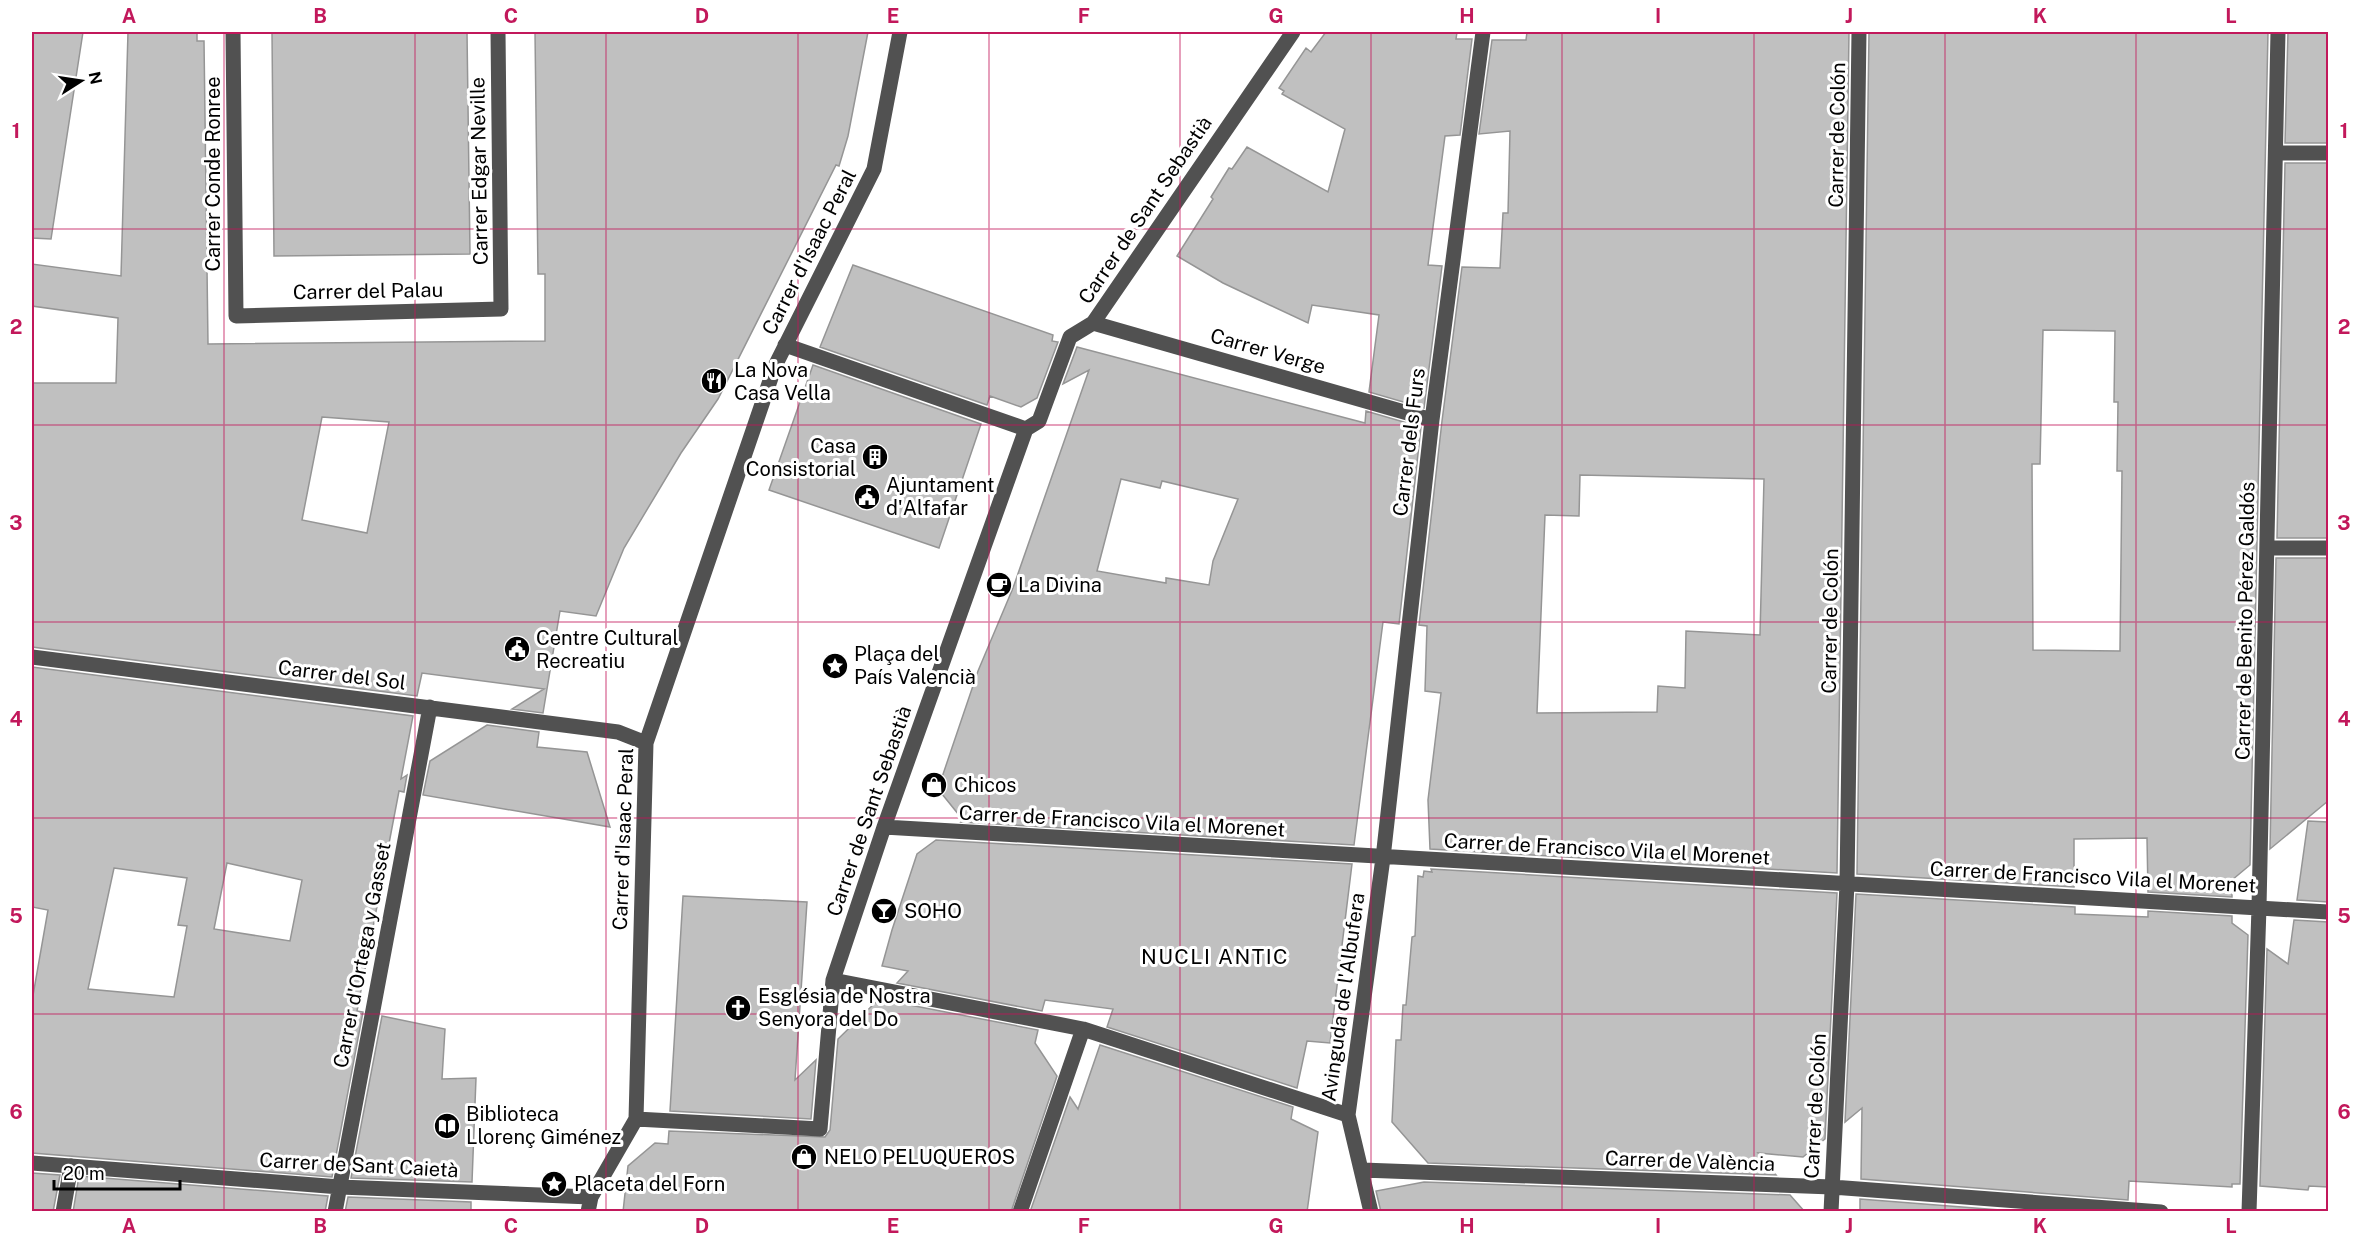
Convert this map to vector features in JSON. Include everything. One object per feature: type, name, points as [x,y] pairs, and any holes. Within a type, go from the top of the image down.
[{"type":"street","name":"Carrer Conde Ronree","points":[[233,32],[236,316]]},
{"type":"street","name":"Carrer Edgar Neville","points":[[498,32],[501,309]]},
{"type":"street","name":"Carrer d'Isaac Peral","points":[[636,1119],[646,743],[775,366],[874,169],[900,32]]},
{"type":"street","name":"Carrer de Sant Sebastià","points":[[636,1119],[820,1129],[833,980],[884,827],[1026,429],[1039,421],[1071,337],[1093,322],[1293,32]]},
{"type":"street","name":"Carrer dels Furs","points":[[1383,858],[1432,420],[1484,32]]},
{"type":"street","name":"Carrer de Colón","points":[[1831,1212],[1847,884],[1860,32]]},
{"type":"street","name":"Carrer de Benito Pérez Galdós","points":[[2249,1212],[2268,548],[2278,32]]},
{"type":"street","points":[[2276,153],[2328,153]]},
{"type":"street","name":"Carrer del Palau","points":[[236,316],[501,309]]},
{"type":"street","name":"Carrer Verge","points":[[1093,322],[1432,420]]},
{"type":"street","points":[[785,345],[1026,429]]},
{"type":"street","points":[[2268,548],[2328,548]]},
{"type":"street","name":"Carrer del Sol","points":[[32,657],[618,732],[646,743]]},
{"type":"street","name":"Carrer d'Ortega y Gasset","points":[[335,1212],[430,707]]},
{"type":"street","name":"Carrer de Francisco Vila el Morenet","points":[[884,827],[2328,912]]},
{"type":"street","name":"Avinguda de l'Albufera","points":[[1371,1212],[1348,1115],[1383,858]]},
{"type":"street","points":[[833,980],[1083,1029],[1348,1115]]},
{"type":"street","points":[[1020,1212],[1083,1029]]},
{"type":"street","points":[[589,1204],[636,1119]]},
{"type":"street","name":"Carrer de Sant Caietà","points":[[32,1162],[340,1187],[469,1192],[589,1204]]},
{"type":"street","points":[[63,1212],[71,1166]]},
{"type":"street","name":"Carrer de València","points":[[1362,1170],[1832,1187],[2161,1212]]},
{"type":"building","points":[[32,32],[83,32],[51,239],[32,238]]},
{"type":"building","points":[[128,32],[197,32],[197,41],[204,41],[208,344],[545,341],[545,274],[538,274],[535,32],[868,32],[848,136],[839,166],[836,165],[718,399],[681,453],[624,548],[596,616],[560,611],[543,713],[512,709],[544,689],[422,673],[417,696],[32,647],[32,383],[116,383],[118,318],[32,306],[32,264],[121,276]],"holes":[[[322,417],[389,422],[367,533],[302,520]]]},
{"type":"building","points":[[272,32],[467,32],[470,254],[274,256]]},
{"type":"building","points":[[1326,32],[1457,32],[1456,39],[1472,39],[1460,135],[1445,136],[1428,265],[1442,266],[1424,408],[1369,392],[1379,315],[1312,305],[1308,323],[1223,283],[1177,256],[1213,199],[1211,197],[1229,168],[1232,169],[1247,147],[1328,192],[1345,129],[1282,94],[1284,91],[1279,88],[1306,48],[1311,52]]},
{"type":"building","points":[[1527,32],[1849,32],[1837,873],[1430,849],[1428,800],[1441,693],[1425,691],[1427,626],[1419,625],[1442,421],[1462,267],[1500,268],[1503,213],[1508,213],[1510,131],[1479,134],[1492,40],[1526,40]],"holes":[[[1580,475],[1764,479],[1760,635],[1686,631],[1685,688],[1658,686],[1657,712],[1537,713],[1545,515],[1579,516]]]},
{"type":"building","points":[[1869,32],[2268,32],[2250,865],[2232,880],[2232,897],[2148,892],[2147,838],[2074,839],[2074,887],[1857,874]],"holes":[[[2043,330],[2115,331],[2114,402],[2118,402],[2117,471],[2122,471],[2120,651],[2033,650],[2032,464],[2040,464]]]},
{"type":"building","points":[[2288,32],[2328,32],[2328,143],[2285,143]]},
{"type":"building","points":[[2285,163],[2328,163],[2328,538],[2277,538]]},
{"type":"building","points":[[853,265],[1053,335],[1052,341],[1058,342],[1037,398],[1021,407],[990,396],[987,405],[820,347]]},
{"type":"building","points":[[1077,347],[1365,423],[1366,411],[1421,427],[1399,624],[1383,622],[1354,845],[961,822],[963,820],[938,789],[978,671],[1013,588],[1089,370],[1063,384]],"holes":[[[1121,479],[1160,488],[1162,481],[1238,499],[1213,561],[1209,585],[1166,578],[1166,583],[1097,571]]]},
{"type":"building","name":"Casa Consistorial","points":[[813,365],[981,424],[939,548],[769,490]]},
{"type":"building","points":[[2276,558],[2328,558],[2328,801],[2270,849]]},
{"type":"building","points":[[32,667],[413,716],[401,779],[407,775],[404,792],[399,791],[357,1011],[363,1012],[332,1177],[32,1153],[32,1001],[48,910],[32,907]],"holes":[[[227,863],[302,880],[290,941],[214,929]],[[114,868],[187,878],[178,925],[187,926],[174,997],[88,989]]]},
{"type":"building","points":[[487,725],[539,732],[537,747],[587,752],[610,827],[423,795],[430,761]]},
{"type":"building","points":[[2308,821],[2328,822],[2328,902],[2297,900]]},
{"type":"building","points":[[936,840],[1352,864],[1330,1043],[1307,1041],[1297,1088],[1107,1027],[1113,1009],[1045,1000],[1042,1011],[897,983],[908,971],[882,966],[917,854]]},
{"type":"building","points":[[1431,869],[1837,893],[1825,1139],[1803,1157],[1758,1153],[1776,1175],[1428,1163],[1392,1122],[1396,1040],[1401,1040],[1403,1005],[1406,1005],[1412,937],[1415,936],[1418,876],[1423,877],[1424,871],[1432,872]]},
{"type":"building","points":[[1856,894],[2075,907],[2075,914],[2148,917],[2148,911],[2232,916],[2232,923],[2248,935],[2240,1184],[2232,1184],[2232,1187],[2129,1181],[2128,1200],[1861,1179],[1862,1108],[1845,1122]]},
{"type":"building","name":"Església de Nostra Senyora del Do","points":[[683,896],[807,902],[795,1080],[816,1060],[811,1119],[670,1111]]},
{"type":"building","points":[[2294,920],[2328,922],[2328,1187],[2309,1186],[2308,1190],[2260,1186],[2267,949],[2288,964]]},
{"type":"building","points":[[879,999],[1038,1030],[1035,1043],[1057,1076],[1011,1212],[623,1212],[628,1166],[655,1143],[668,1144],[669,1131],[825,1137],[830,1130],[838,1039]]},
{"type":"building","points":[[382,1016],[445,1029],[442,1079],[476,1078],[472,1182],[351,1178]]},
{"type":"building","points":[[1100,1045],[1293,1107],[1291,1119],[1318,1132],[1307,1212],[1030,1212],[1070,1097],[1078,1109]]},
{"type":"building","points":[[32,1173],[60,1175],[53,1212],[32,1212]]},
{"type":"building","points":[[79,1176],[328,1196],[325,1212],[73,1212]]},
{"type":"building","points":[[1424,1182],[1790,1195],[1805,1212],[1381,1212],[1376,1191]]},
{"type":"building","points":[[348,1197],[471,1202],[471,1212],[345,1212]]},
{"type":"building","points":[[1860,1199],[2026,1212],[1860,1212]]},
{"type":"place","name":"La Nova Casa Vella","points":[[714,381]]},
{"type":"place","name":"Casa Consistorial","points":[[875,457]]},
{"type":"place","name":"Ajuntament d'Alfafar","points":[[867,497]]},
{"type":"place","name":"La Divina","points":[[999,585]]},
{"type":"place","name":"Centre Cultural Recreatiu","points":[[517,649]]},
{"type":"place","name":"Plaça del País Valencià","points":[[835,666]]},
{"type":"place","name":"Chicos","points":[[934,785]]},
{"type":"place","name":"SOHO","points":[[884,911]]},
{"type":"place","name":"Església de Nostra Senyora del Do","points":[[738,1008]]},
{"type":"place","name":"Biblioteca Llorenç Giménez","points":[[447,1126]]},
{"type":"place","name":"NELO PELUQUEROS","points":[[804,1157]]},
{"type":"place","name":"Placeta del Forn","points":[[554,1184]]},
{"type":"district","name":"NUCLI ANTIC","points":[[1215,956]]}]
